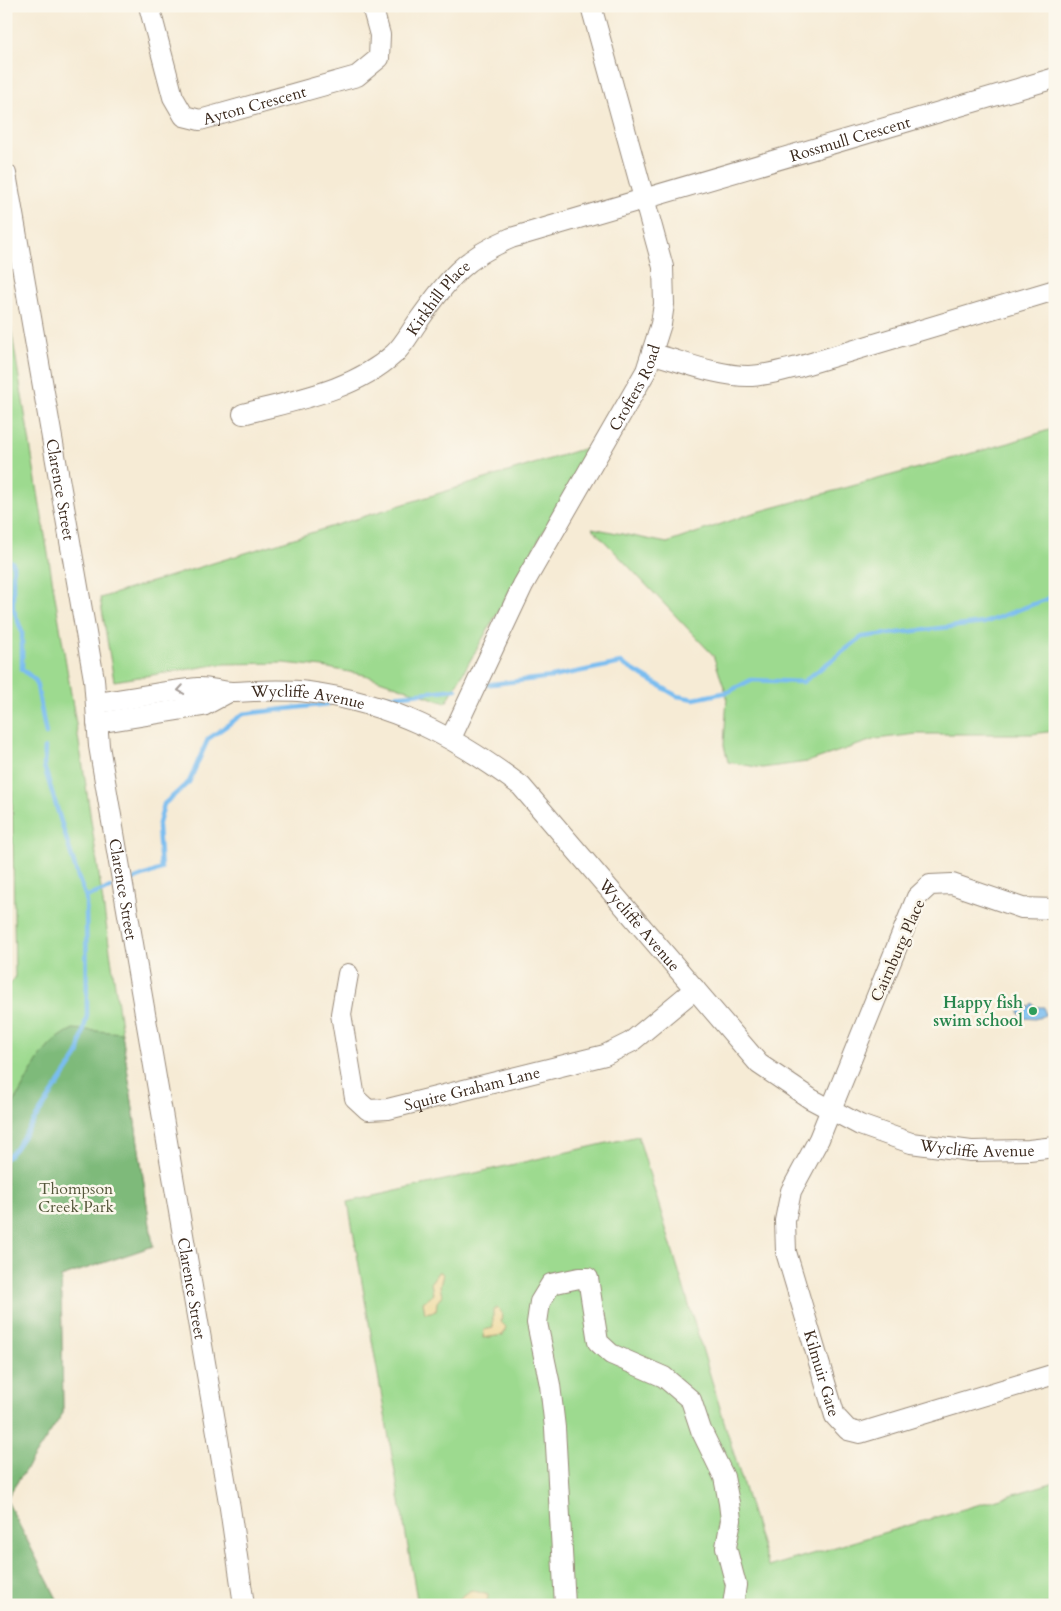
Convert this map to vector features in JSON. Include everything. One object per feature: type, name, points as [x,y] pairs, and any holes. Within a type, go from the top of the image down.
[{"type":"street","name":"Ayton Crescent","points":[[149,6],[172,97],[184,116],[200,120],[357,76],[379,58],[380,35],[372,6]]},
{"type":"street","name":"Crofters Road","points":[[451,738],[523,586],[614,429],[654,354],[664,304],[664,267],[591,6]]},
{"type":"street","name":"Rossmull Crescent","points":[[646,200],[1055,78]]},
{"type":"street","name":"Clarence Street","points":[[6,174],[94,679],[99,746],[230,1508],[244,1605]]},
{"type":"street","name":"Kirkhill Place","points":[[243,414],[339,387],[377,369],[396,352],[456,271],[489,247],[512,238],[646,200]]},
{"type":"street","points":[[654,354],[731,374],[748,376],[766,374],[798,367],[1055,290]]},
{"type":"street","name":"Wycliffe Avenue","points":[[96,713],[200,688],[229,692],[282,690],[330,696],[382,709],[451,738],[478,754],[521,786],[759,1064],[812,1099],[831,1109],[860,1124],[911,1143],[971,1151],[1029,1150],[1055,1147]]},
{"type":"street","name":"Cairnburg Place","points":[[831,1109],[917,898],[930,885],[952,884],[1022,908],[1055,909]]},
{"type":"street","name":"Squire Graham Lane","points":[[348,974],[341,1014],[355,1098],[368,1110],[388,1109],[605,1055],[631,1042],[695,989]]},
{"type":"street","name":"Kilmuir Gate","points":[[831,1109],[819,1139],[791,1191],[785,1221],[786,1252],[835,1416],[848,1430],[860,1433],[1055,1374]]},
{"type":"street","points":[[565,1605],[555,1428],[537,1323],[540,1302],[551,1284],[578,1278],[588,1278],[598,1342],[611,1354],[664,1377],[691,1400],[701,1430],[724,1477],[730,1520],[726,1547],[736,1585],[733,1605]]},
{"type":"green space","name":"Thompson Creek Park","points":[[6,298],[85,779],[153,1246],[61,1277],[63,1413],[6,1499],[6,989],[15,978],[12,787],[6,772]]},
{"type":"green space","points":[[1055,428],[1055,731],[1031,734],[917,734],[876,739],[807,762],[762,768],[728,762],[724,745],[727,696],[713,655],[592,528],[667,543],[750,514],[1009,443]]},
{"type":"green space","points":[[592,446],[446,703],[365,675],[323,667],[284,663],[221,664],[114,681],[100,598]]},
{"type":"green space","points":[[73,1029],[122,1033],[153,1246],[61,1277],[63,1413],[6,1499],[6,1114],[41,1056],[60,1037]]},
{"type":"green space","points":[[638,1136],[768,1567],[1055,1482],[1055,1605],[418,1605],[348,1202]]},
{"type":"green space","points":[[6,1499],[60,1605],[6,1605]]},
{"type":"green space","points":[[6,1499],[60,1605],[6,1605]]},
{"type":"sand","points":[[439,1271],[443,1274],[440,1286],[442,1296],[437,1302],[436,1311],[425,1313],[423,1302],[433,1294],[431,1282]]},
{"type":"sand","points":[[498,1308],[502,1313],[501,1322],[506,1327],[503,1335],[483,1338],[484,1330],[493,1328],[493,1310]]},
{"type":"sand","points":[[471,1590],[488,1595],[487,1603],[468,1605],[459,1602],[459,1599]]},
{"type":"water","name":"Happy fish swim school","points":[[1032,1003],[1036,1007],[1044,1007],[1045,1015],[1035,1019],[1022,1018],[1019,1012],[1021,1006],[1029,1007]]},
{"type":"waterway","points":[[6,559],[13,563],[13,608],[22,632],[22,669],[36,681],[46,734]]},
{"type":"waterway","points":[[483,685],[552,677],[621,663],[677,696],[694,699],[728,692],[751,680],[803,682],[862,637],[984,623],[1055,596]]},
{"type":"waterway","points":[[376,698],[456,689]]},
{"type":"waterway","points":[[135,879],[161,869],[158,827],[164,804],[189,782],[208,739],[243,714],[328,704]]},
{"type":"waterway","points":[[6,1158],[15,1149],[78,1055],[87,1015],[86,897],[78,877],[44,766],[45,748]]},
{"type":"waterway","points":[[86,897],[110,888]]},
{"type":"place","name":"Happy fish swim school","points":[[1033,1011]]}]
